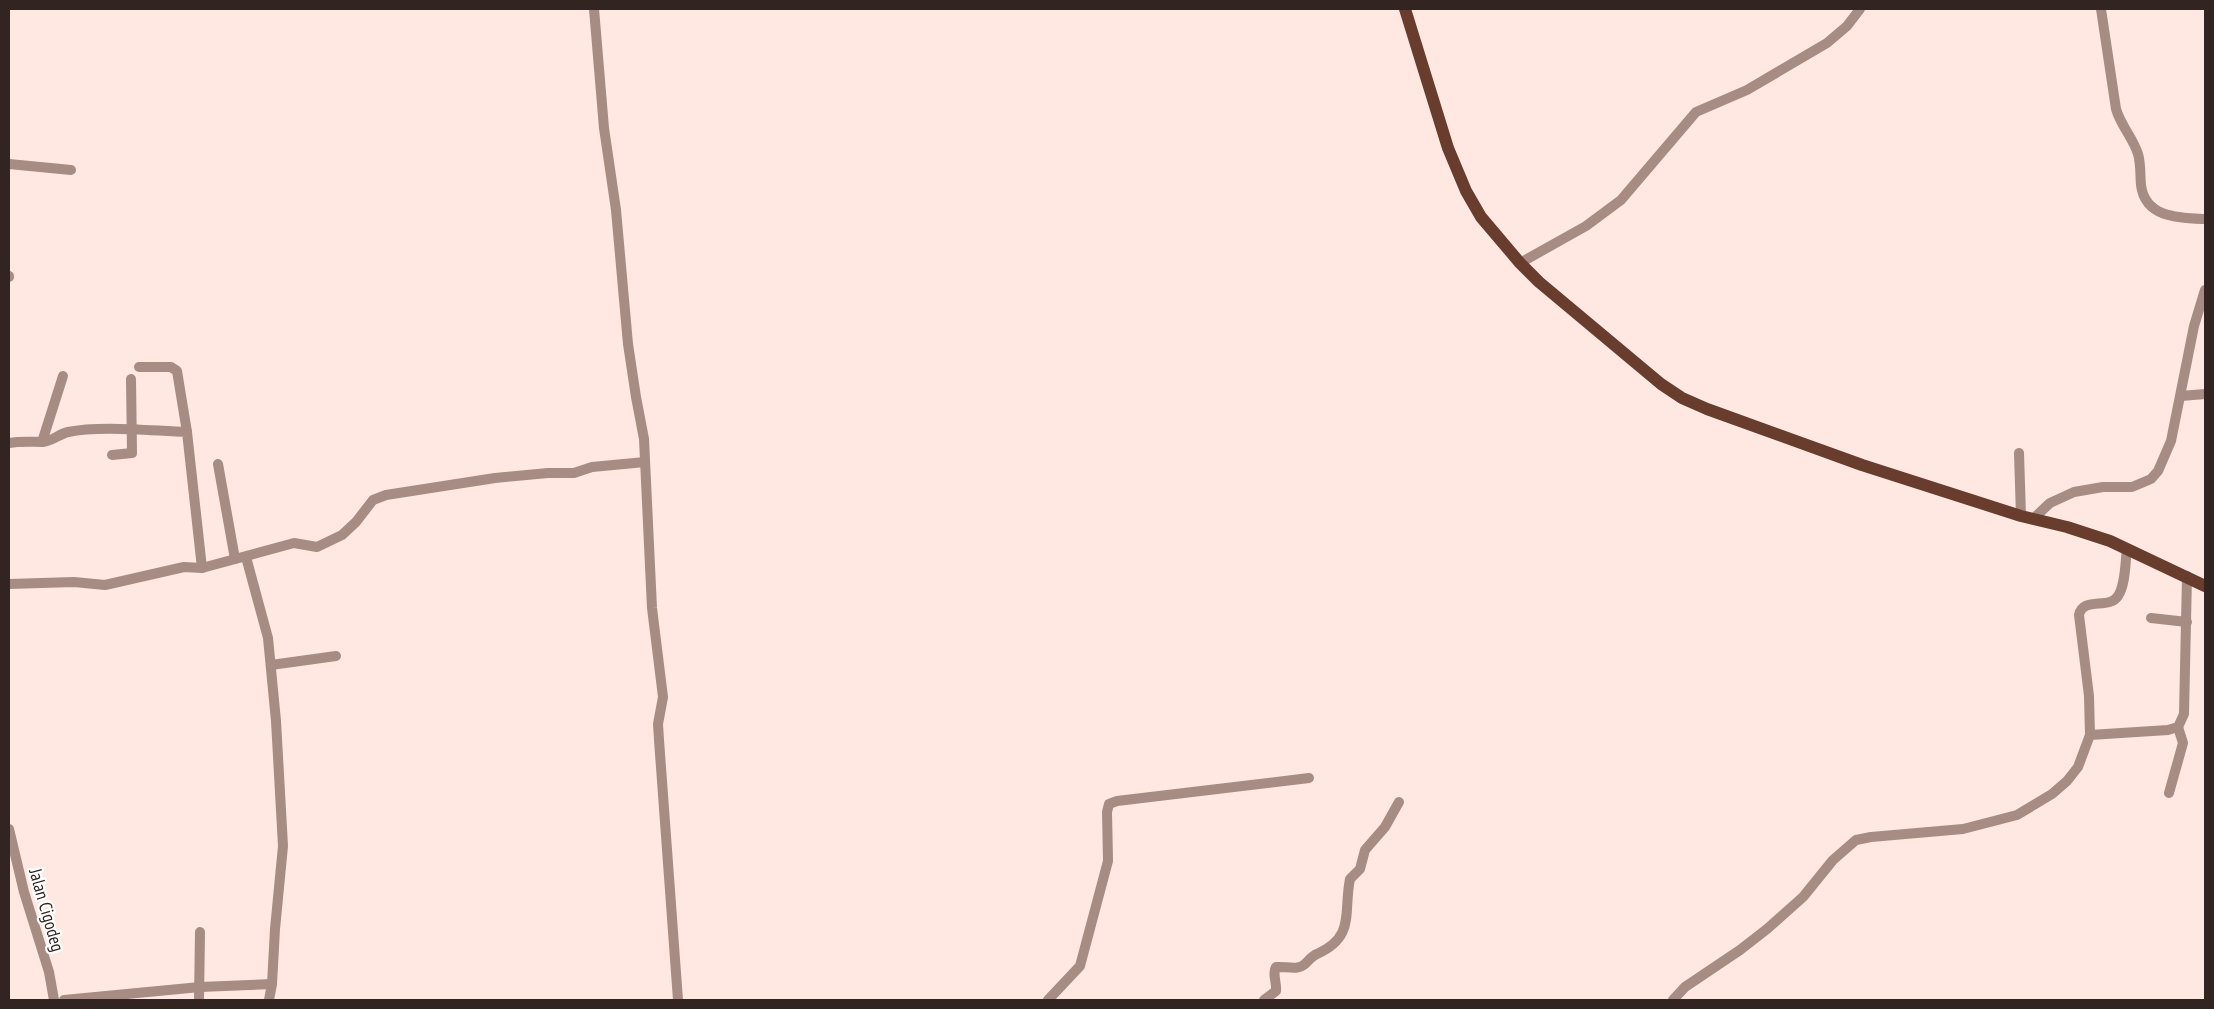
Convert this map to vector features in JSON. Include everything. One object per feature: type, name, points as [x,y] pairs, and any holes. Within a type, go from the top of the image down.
[{"type":"main road","points":[[1405,9],[1457,171],[1481,217],[1520,263],[1638,366],[1682,398],[1734,419],[1862,465],[2027,518],[2090,534],[2187,576],[2205,586]]},
{"type":"street","points":[[594,9],[604,128],[616,210],[628,344],[644,439],[652,608],[663,697],[658,724],[678,1000]]},
{"type":"street","points":[[1520,263],[1586,226],[1621,200],[1696,112],[1747,90],[1827,43],[1847,26],[1860,9]]},
{"type":"street","points":[[2101,9],[2116,109],[2139,157],[2142,193],[2146,201],[2157,211],[2170,216],[2205,219]]},
{"type":"street","points":[[9,164],[71,170]]},
{"type":"street","points":[[2019,453],[2027,518],[2050,503],[2074,492],[2103,487],[2132,487],[2151,479],[2165,459],[2181,396],[2194,326],[2205,290]]},
{"type":"street","points":[[139,367],[171,367],[177,371],[188,432],[202,568]]},
{"type":"street","points":[[42,442],[63,376]]},
{"type":"street","points":[[112,455],[132,453],[133,405],[131,379]]},
{"type":"street","points":[[2181,396],[2205,394]]},
{"type":"street","points":[[9,443],[30,440],[42,442],[54,439],[68,432],[188,432]]},
{"type":"street","points":[[9,584],[74,582],[105,585],[184,566],[202,568],[294,543],[301,542],[312,547],[324,545],[348,530],[373,500],[386,495],[495,478],[548,472],[574,472],[592,467],[645,462]]},
{"type":"street","points":[[218,464],[235,559]]},
{"type":"street","points":[[1672,1000],[1685,986],[1740,950],[1767,929],[1803,897],[1833,860],[1856,840],[1963,829],[2017,815],[2052,794],[2066,781],[2078,768],[2090,735],[2089,696],[2078,615],[2081,608],[2085,606],[2110,602],[2119,595],[2127,549]]},
{"type":"street","points":[[246,557],[264,614],[271,665],[283,846],[272,984],[269,1000]]},
{"type":"street","points":[[2169,793],[2184,743],[2178,727],[2184,714],[2187,576]]},
{"type":"street","points":[[2151,618],[2186,622]]},
{"type":"street","points":[[271,665],[336,656]]},
{"type":"street","points":[[2090,735],[2168,730],[2178,727]]},
{"type":"street","points":[[1048,1000],[1080,966],[1108,861],[1107,812],[1109,804],[1117,801],[1309,778]]},
{"type":"street","points":[[1264,1000],[1276,991],[1277,984],[1274,971],[1276,967],[1292,968],[1302,966],[1314,955],[1329,949],[1339,939],[1348,914],[1350,879],[1360,869],[1365,850],[1385,827],[1399,802]]},
{"type":"street","name":"Jalan Cigodeg","points":[[9,829],[24,892],[49,972],[54,1000]]},
{"type":"street","points":[[199,1000],[200,932]]},
{"type":"street","points":[[64,1000],[200,987],[272,984]]}]
